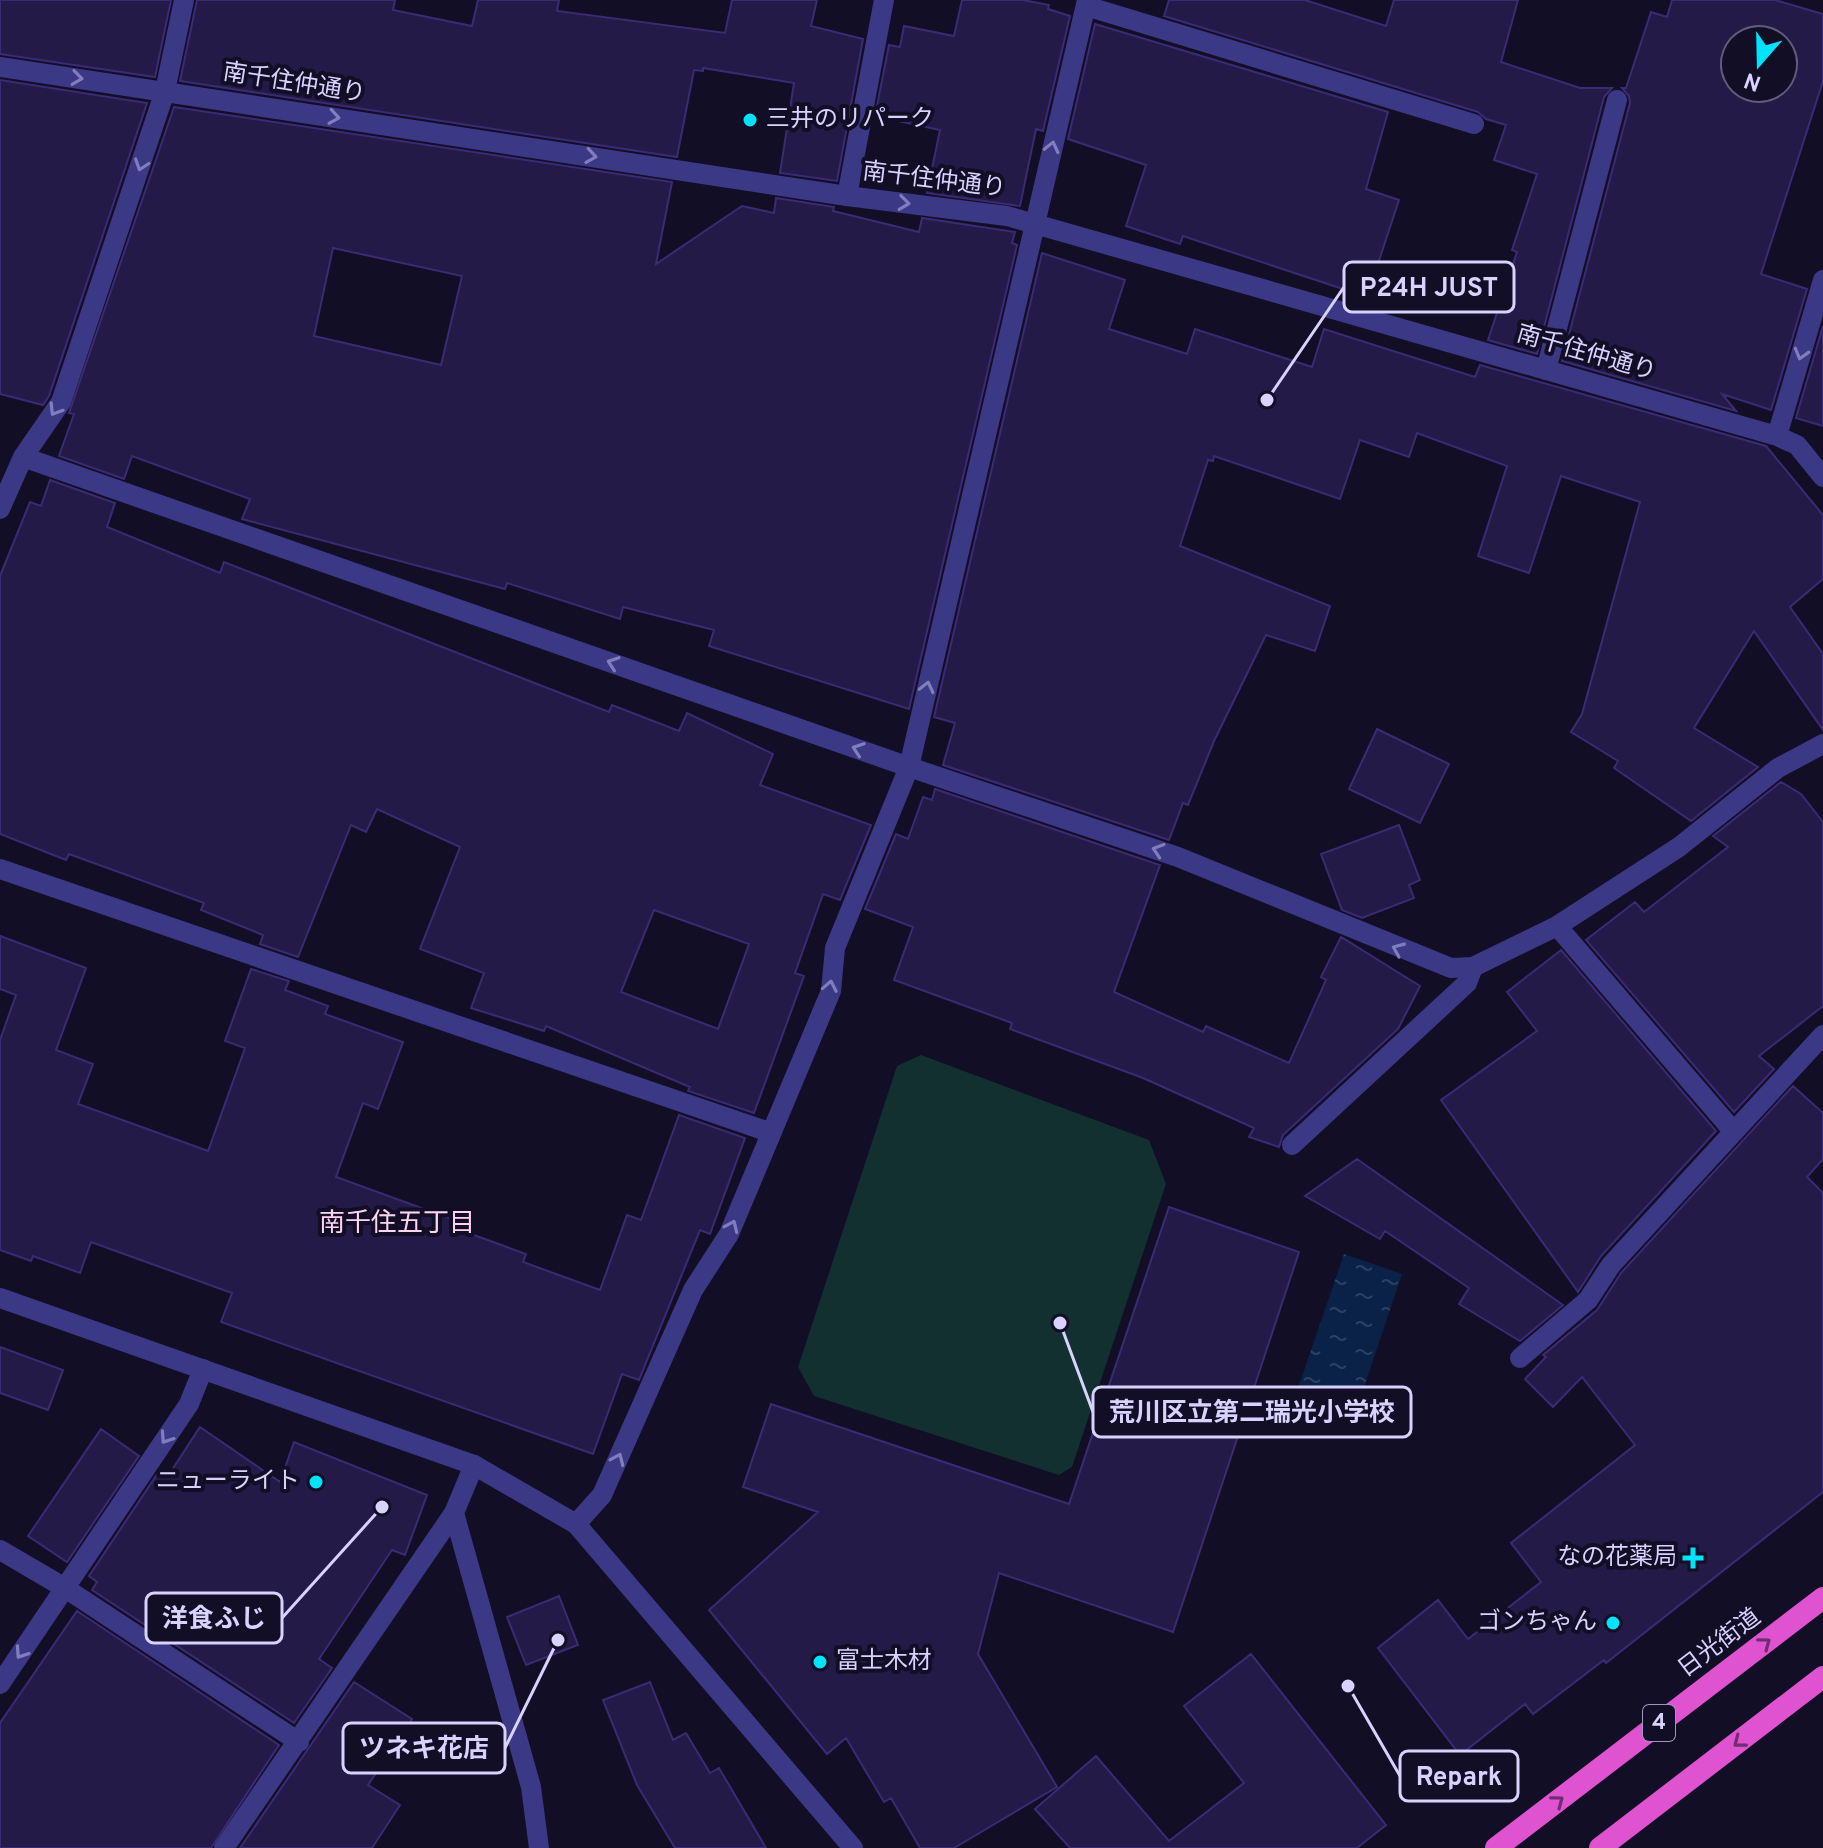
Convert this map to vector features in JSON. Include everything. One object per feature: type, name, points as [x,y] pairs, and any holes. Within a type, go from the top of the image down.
[{"type":"highway","name":"日光街道","points":[[1496,1848],[1823,1598]]},
{"type":"highway","points":[[1600,1848],[1823,1677]]},
{"type":"street","points":[[0,509],[23,457],[61,402],[165,91],[184,0]]},
{"type":"street","points":[[847,196],[884,0]]},
{"type":"street","points":[[576,1524],[602,1495],[693,1290],[729,1234],[769,1132],[831,991],[835,948],[909,767],[1086,3],[1474,124]]},
{"type":"street","name":"南千住仲通り","points":[[0,67],[847,196],[1007,216],[1777,436],[1797,445],[1823,477]]},
{"type":"street","points":[[1546,370],[1617,100]]},
{"type":"street","points":[[1777,436],[1823,280]]},
{"type":"street","points":[[23,457],[909,767],[1178,857],[1417,957],[1451,968],[1473,967],[1557,926],[1679,847],[1778,768],[1823,744]]},
{"type":"street","points":[[0,869],[769,1132]]},
{"type":"street","points":[[1557,926],[1734,1132]]},
{"type":"street","points":[[1292,1145],[1467,983],[1473,967]]},
{"type":"street","points":[[1520,1358],[1588,1300],[1611,1265],[1823,1035]]},
{"type":"street","points":[[0,1298],[474,1465],[576,1524],[853,1848]]},
{"type":"street","points":[[0,1684],[189,1404],[203,1369]]},
{"type":"street","points":[[224,1848],[454,1513],[474,1465]]},
{"type":"street","points":[[454,1513],[531,1787],[539,1848]]},
{"type":"street","points":[[0,1550],[65,1588],[299,1742]]},
{"type":"green space","points":[[921,1055],[1149,1140],[1166,1184],[1072,1467],[1059,1475],[814,1396],[798,1367],[897,1066]]},
{"type":"water","points":[[1344,1254],[1402,1274],[1355,1414],[1296,1394]]},
{"type":"building","points":[[0,0],[171,0],[155,77],[0,54]]},
{"type":"building","points":[[197,0],[395,0],[393,10],[472,26],[478,0],[559,0],[557,11],[725,33],[732,0],[817,0],[811,26],[863,39],[837,181],[780,173],[794,83],[703,68],[703,71],[694,70],[677,157],[180,81]]},
{"type":"building","points":[[962,0],[1023,0],[1049,5],[1048,9],[1070,16],[1043,131],[1036,129],[1020,206],[927,193],[940,130],[875,116],[889,45],[900,47],[904,26],[954,36]]},
{"type":"building","points":[[1169,0],[1305,0],[1386,26],[1394,0],[1518,0],[1501,62],[1580,88],[1612,88],[1604,97],[1537,354],[1488,340],[1517,252],[1512,250],[1537,174],[1494,160],[1506,125],[1486,119],[1478,112],[1164,16]]},
{"type":"building","points":[[1672,0],[1775,0],[1823,14],[1823,81],[1761,274],[1807,289],[1771,410],[1722,394],[1736,411],[1562,361],[1630,103],[1629,96],[1622,88],[1626,88],[1651,12],[1667,17]]},
{"type":"building","points":[[1095,24],[1388,112],[1366,189],[1399,200],[1367,297],[1183,236],[1180,244],[1126,226],[1146,165],[1068,139]]},
{"type":"building","points":[[0,80],[147,103],[49,396],[43,405],[0,394]]},
{"type":"building","points":[[174,107],[672,182],[656,264],[742,206],[774,213],[776,198],[834,207],[833,211],[919,232],[922,218],[1015,232],[1012,243],[1017,245],[909,709],[709,646],[714,630],[623,607],[620,619],[507,583],[505,589],[242,519],[250,499],[132,456],[124,479],[59,456],[74,414],[69,413]],"holes":[[[333,248],[462,276],[441,365],[314,336]]]},
{"type":"building","points":[[1042,253],[1125,280],[1109,329],[1187,354],[1195,329],[1312,367],[1324,329],[1475,377],[1480,365],[1766,446],[1823,515],[1823,579],[1790,607],[1823,654],[1823,730],[1754,631],[1694,728],[1758,767],[1691,821],[1614,768],[1618,761],[1571,732],[1582,714],[1640,502],[1561,476],[1529,573],[1478,556],[1507,466],[1417,433],[1409,457],[1360,440],[1340,499],[1214,456],[1213,461],[1208,460],[1180,546],[1330,606],[1315,651],[1266,635],[1214,741],[1188,805],[1183,803],[1169,840],[943,765],[955,723],[934,717]]},
{"type":"building","points":[[1823,326],[1823,426],[1796,418]]},
{"type":"building","points":[[50,480],[115,503],[107,527],[220,573],[224,562],[609,712],[612,705],[679,731],[687,713],[773,754],[760,785],[871,825],[840,900],[823,894],[795,973],[804,976],[754,1113],[688,1091],[690,1087],[546,1026],[544,1031],[471,1008],[484,973],[420,949],[460,847],[377,809],[366,832],[351,825],[298,957],[260,944],[263,935],[201,910],[204,903],[69,854],[66,860],[0,834],[0,576],[30,502],[41,506]],"holes":[[[654,910],[749,944],[718,1029],[621,992]]]},
{"type":"building","points":[[1377,729],[1449,764],[1420,823],[1349,789]]},
{"type":"building","points":[[1781,782],[1801,794],[1823,822],[1823,1006],[1759,1056],[1774,1069],[1734,1112],[1586,940],[1635,902],[1644,912],[1728,847],[1713,836]]},
{"type":"building","points":[[935,789],[1160,865],[1114,992],[1203,1032],[1206,1026],[1289,1063],[1326,980],[1321,977],[1341,937],[1420,986],[1398,1029],[1283,1135],[1279,1147],[1249,1137],[1254,1128],[1143,1078],[1010,1029],[1012,1023],[894,980],[913,927],[865,909],[896,834],[908,839],[923,797],[932,800]]},
{"type":"building","points":[[1399,825],[1420,880],[1409,885],[1414,898],[1362,918],[1342,910],[1321,854]]},
{"type":"building","points":[[0,936],[86,968],[56,1050],[93,1064],[78,1104],[208,1151],[245,1048],[225,1041],[251,969],[289,981],[285,990],[328,1006],[325,1014],[403,1042],[378,1109],[363,1103],[336,1177],[463,1223],[460,1230],[526,1254],[523,1262],[600,1290],[627,1215],[641,1220],[679,1115],[745,1138],[710,1234],[700,1230],[639,1380],[622,1374],[593,1454],[221,1322],[232,1293],[91,1242],[80,1273],[33,1256],[31,1261],[0,1250],[0,1040],[16,995],[0,989]]},
{"type":"building","points":[[1561,950],[1716,1131],[1601,1256],[1578,1292],[1441,1100],[1537,1031],[1507,992]]},
{"type":"building","points":[[1793,1086],[1823,1113],[1823,1159],[1807,1177],[1823,1193],[1823,1492],[1606,1663],[1604,1660],[1533,1714],[1525,1704],[1460,1755],[1378,1648],[1438,1600],[1468,1639],[1541,1582],[1511,1543],[1635,1445],[1582,1377],[1553,1407],[1525,1379],[1546,1357],[1543,1355],[1597,1310],[1621,1273]]},
{"type":"building","points":[[1357,1159],[1563,1305],[1520,1341],[1459,1304],[1469,1288],[1385,1231],[1380,1239],[1305,1196]]},
{"type":"building","points":[[1169,1207],[1299,1252],[1173,1632],[999,1573],[978,1654],[1057,1787],[954,1848],[920,1848],[891,1798],[884,1802],[846,1738],[827,1754],[709,1610],[818,1512],[743,1487],[771,1404],[1069,1504]]},
{"type":"building","points":[[0,1347],[63,1370],[48,1410],[0,1393]]},
{"type":"building","points":[[200,1427],[280,1482],[294,1442],[427,1495],[405,1555],[392,1550],[319,1659],[332,1668],[294,1723],[92,1590],[97,1582],[89,1576],[160,1470],[168,1476]]},
{"type":"building","points":[[101,1429],[139,1456],[67,1562],[28,1536]]},
{"type":"building","points":[[559,1596],[578,1645],[526,1665],[507,1617]]},
{"type":"building","points":[[77,1611],[279,1745],[211,1848],[0,1848],[0,1723]]},
{"type":"building","points":[[1251,1654],[1386,1825],[1357,1848],[1070,1848],[1035,1809],[1096,1756],[1169,1841],[1244,1783],[1184,1706]]},
{"type":"building","points":[[354,1682],[412,1719],[368,1785],[400,1805],[372,1848],[240,1848]]},
{"type":"building","points":[[650,1682],[673,1740],[686,1733],[710,1773],[719,1768],[766,1848],[675,1848],[637,1785],[603,1700]]},
{"type":"place","name":"三井のリパーク","points":[[750,120]]},
{"type":"place","name":"P24H JUST","points":[[1267,400]]},
{"type":"place","name":"荒川区立第二瑞光小学校","points":[[1060,1323]]},
{"type":"place","name":"ニューライト","points":[[316,1482]]},
{"type":"place","name":"洋食ふじ","points":[[382,1507]]},
{"type":"place","name":"なの花薬局","points":[[1693,1558]]},
{"type":"place","name":"ゴンちゃん","points":[[1613,1623]]},
{"type":"place","name":"ツネキ花店","points":[[558,1640]]},
{"type":"place","name":"富士木材","points":[[820,1662]]},
{"type":"place","name":"Repark","points":[[1348,1686]]},
{"type":"district","name":"南千住五丁目","points":[[397,1224]]}]
